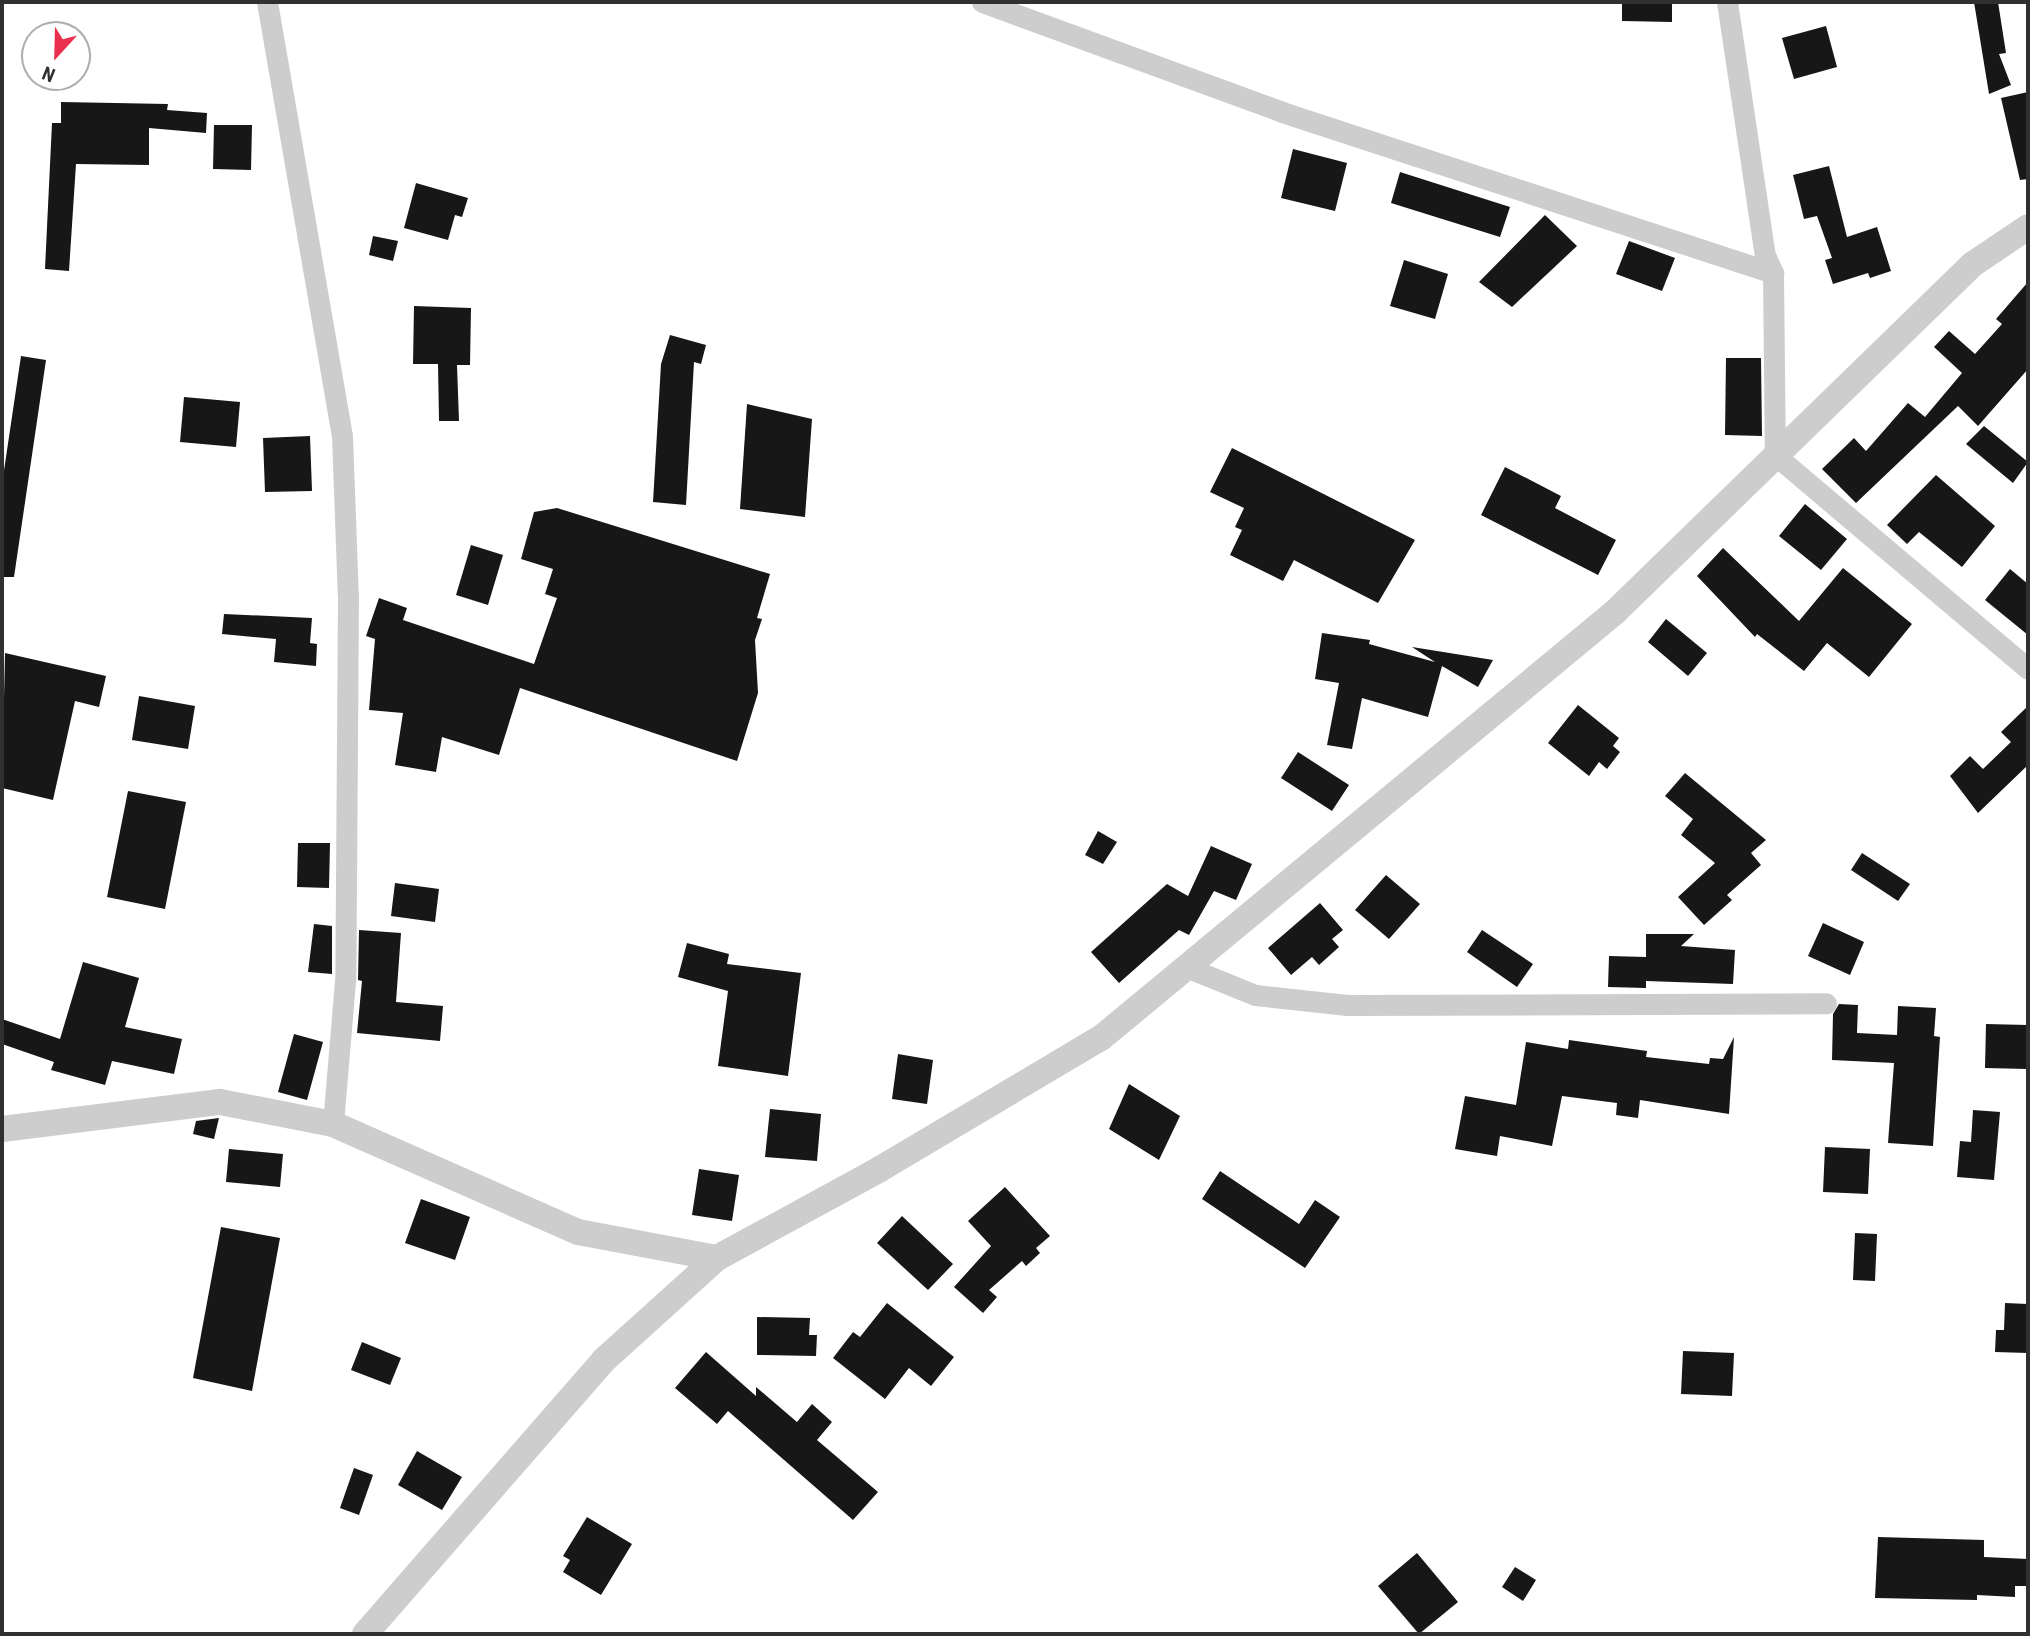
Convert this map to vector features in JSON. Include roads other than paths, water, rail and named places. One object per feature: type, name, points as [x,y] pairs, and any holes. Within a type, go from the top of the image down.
[{"type":"street","points":[[267,2],[342,436],[348,596],[345,954],[333,1124]]},
{"type":"street","points":[[982,2],[1282,112],[1773,273]]},
{"type":"street","points":[[1727,2],[1765,255],[1773,273],[1775,455],[2028,669]]},
{"type":"street","points":[[365,1634],[604,1360],[717,1258],[880,1169],[1101,1038],[1615,612],[1973,264],[2028,226]]},
{"type":"street","points":[[1186,967],[1255,995],[1347,1005],[1826,1003]]},
{"type":"street","points":[[2,1129],[220,1102],[333,1124],[578,1232],[717,1258]]}]
